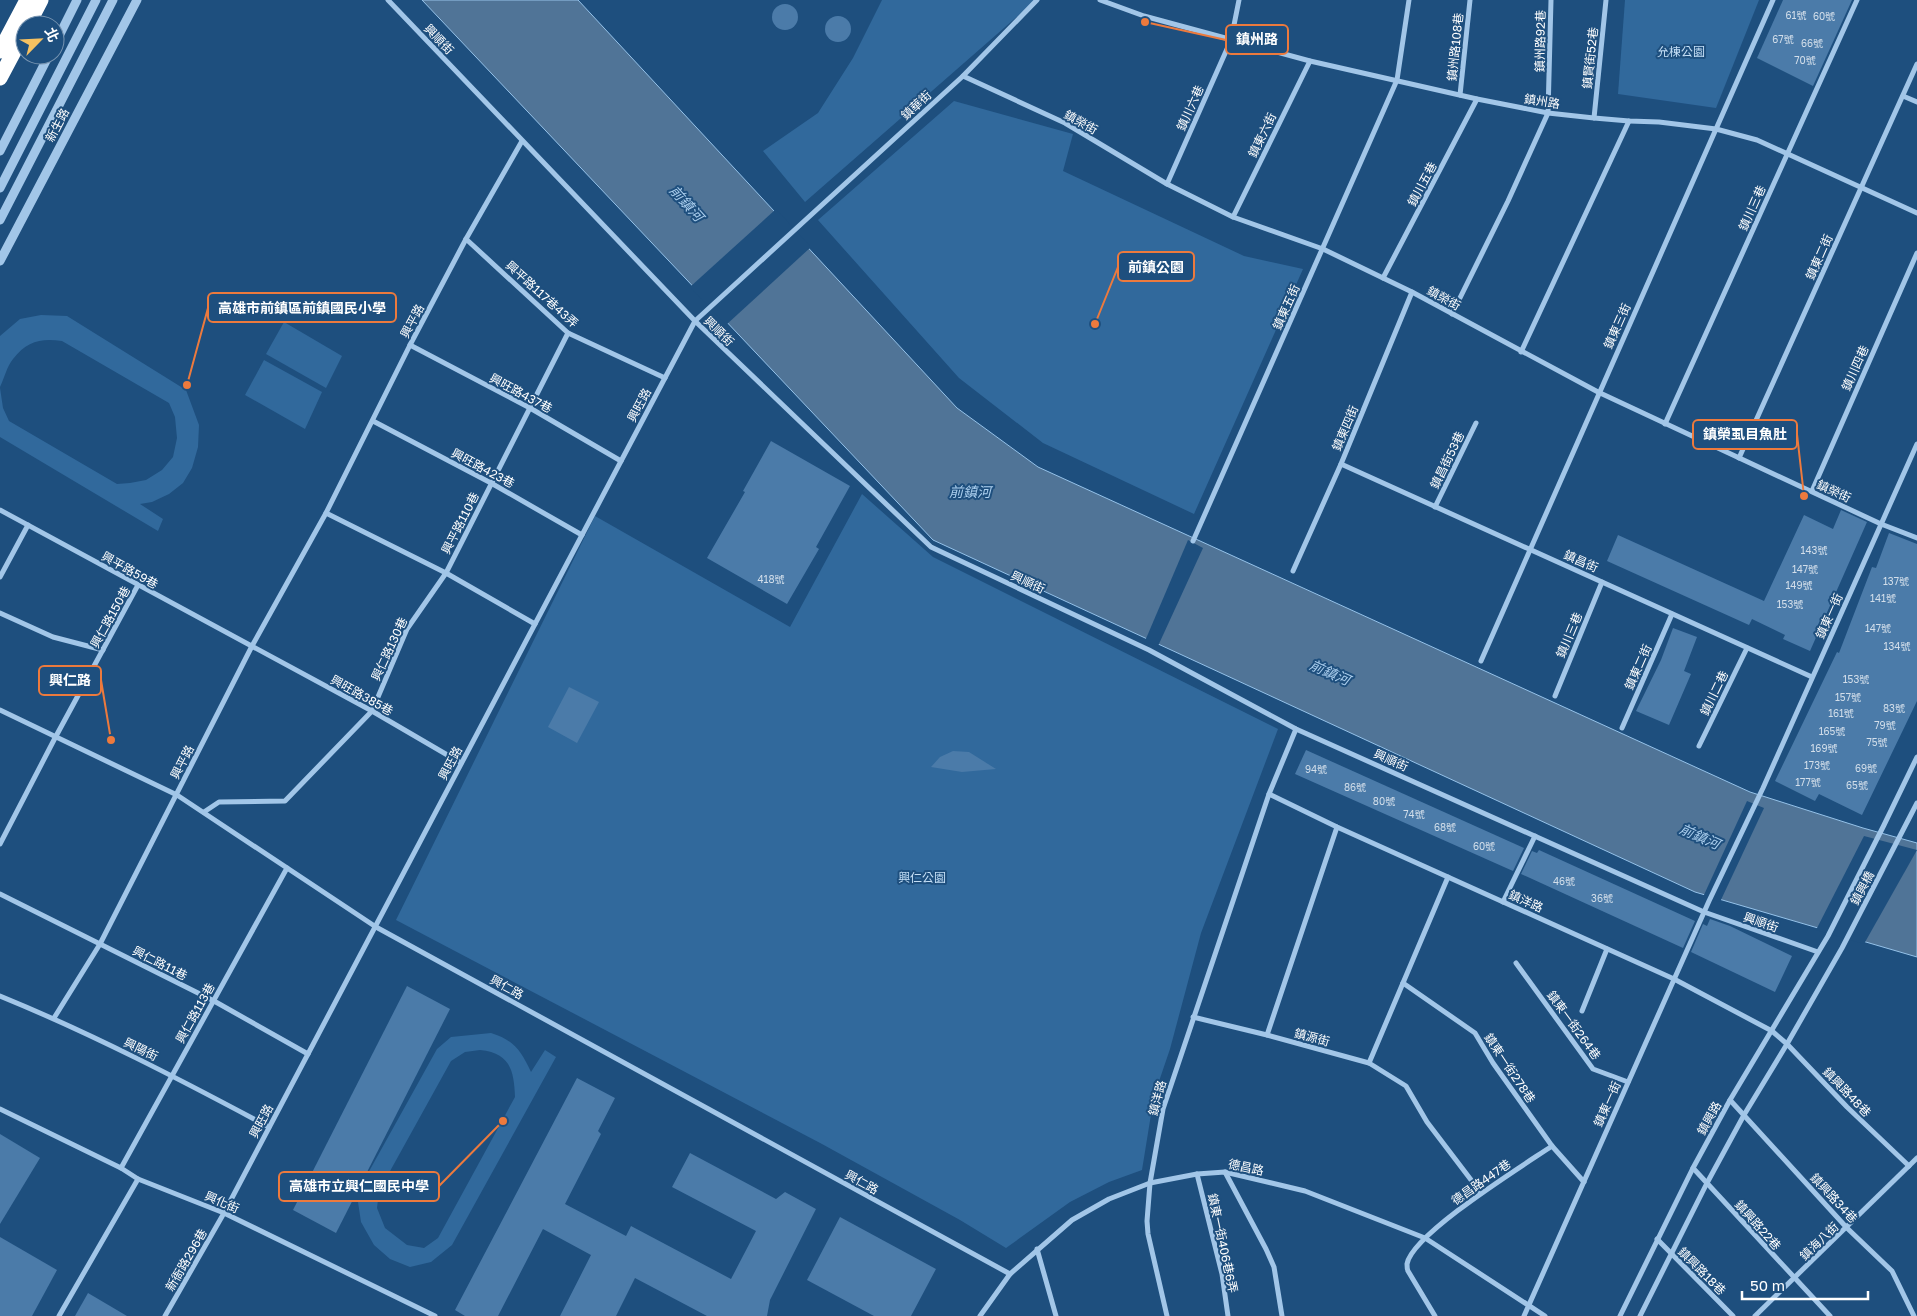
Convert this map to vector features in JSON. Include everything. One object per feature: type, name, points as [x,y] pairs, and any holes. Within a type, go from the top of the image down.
[{"type":"highway","points":[[0,52],[27,0]]},
{"type":"highway","points":[[33,15],[41,0]]},
{"type":"highway","points":[[0,78],[15,49]]},
{"type":"street","points":[[65,24],[77,0]]},
{"type":"street","name":"新生路","points":[[0,188],[96,0]]},
{"type":"street","name":"新生路","points":[[0,220],[113,0]]},
{"type":"street","name":"新生路","points":[[0,261],[137,0]]},
{"type":"street","name":"興順街","points":[[388,0],[695,322],[931,547],[1150,648],[1296,728],[1704,912],[1818,952]]},
{"type":"street","name":"鎮華街","points":[[695,322],[963,76],[1037,0]]},
{"type":"street","name":"鎮州路","points":[[1100,0],[1144,16],[1310,61],[1478,100],[1548,113],[1629,122],[1659,122],[1716,128],[1757,140],[1917,213]]},
{"type":"street","name":"鎮川六巷","points":[[1167,184],[1231,40],[1239,0]]},
{"type":"street","name":"鎮東五街","points":[[1194,542],[1397,80],[1409,0]]},
{"type":"street","name":"鎮州路108巷","points":[[1460,95],[1470,0]]},
{"type":"street","name":"鎮州路92巷","points":[[1548,113],[1551,0]]},
{"type":"street","name":"鎮賢街52巷","points":[[1594,118],[1606,0]]},
{"type":"street","name":"鎮東三街","points":[[1481,661],[1598,392],[1773,0]]},
{"type":"street","name":"鎮川三巷","points":[[1665,424],[1857,0]]},
{"type":"street","name":"鎮東六街","points":[[1233,217],[1310,61]]},
{"type":"street","name":"鎮東二街","points":[[1739,458],[1917,64]]},
{"type":"street","points":[[0,151],[44,65]]},
{"type":"street","name":"鎮榮街","points":[[963,76],[1065,124],[1167,184],[1233,217],[1323,249],[1412,292],[1598,392],[1881,524],[1917,538]]},
{"type":"street","points":[[1903,96],[1917,102]]},
{"type":"street","name":"鎮川五巷","points":[[1383,278],[1478,100]]},
{"type":"street","points":[[1452,314],[1508,201],[1548,113]]},
{"type":"street","points":[[1521,352],[1629,122]]},
{"type":"street","name":"興平路","points":[[54,1018],[100,944],[252,646],[326,513],[410,345],[466,239],[522,141]]},
{"type":"street","name":"興平路117巷43弄","points":[[466,239],[568,333],[665,378]]},
{"type":"street","name":"鎮川四巷","points":[[1812,491],[1917,253]]},
{"type":"street","name":"鎮東四街","points":[[1293,571],[1341,464],[1412,292]]},
{"type":"street","name":"興旺路","points":[[224,1213],[695,322]]},
{"type":"street","name":"興平路110巷","points":[[446,573],[568,333]]},
{"type":"street","name":"興旺路437巷","points":[[410,345],[530,408],[621,460]]},
{"type":"street","name":"興旺路423巷","points":[[372,421],[491,483],[582,535]]},
{"type":"street","name":"鎮昌街53巷","points":[[1435,507],[1476,423]]},
{"type":"street","name":"鎮東一街","points":[[1524,1316],[1704,912],[1759,797],[1917,444]]},
{"type":"street","name":"鎮昌街","points":[[1341,464],[1812,677]]},
{"type":"street","name":"興平路59巷","points":[[0,510],[252,646]]},
{"type":"street","points":[[326,513],[446,573],[535,624]]},
{"type":"street","points":[[0,577],[28,525]]},
{"type":"street","name":"興仁路130巷","points":[[372,711],[407,629],[446,573]]},
{"type":"street","name":"鎮川三巷","points":[[1555,696],[1602,582]]},
{"type":"street","name":"興仁路150巷","points":[[0,844],[138,585]]},
{"type":"street","points":[[0,613],[53,637],[103,650]]},
{"type":"street","name":"鎮東二街","points":[[1622,728],[1672,614]]},
{"type":"street","name":"興旺路385巷","points":[[252,646],[372,711],[461,764]]},
{"type":"street","name":"鎮川二巷","points":[[1700,746],[1747,648]]},
{"type":"street","name":"興仁路","points":[[0,710],[55,738],[177,794],[376,927],[1010,1274]]},
{"type":"street","points":[[204,812],[219,802],[285,801],[372,711]]},
{"type":"street","name":"鎮洋路","points":[[1167,1316],[1148,1234],[1147,1221],[1150,1183],[1163,1109],[1192,1017],[1269,794],[1296,728]]},
{"type":"street","name":"鎮興橋","points":[[1828,936],[1917,757]]},
{"type":"street","name":"鎮洋路","points":[[1269,794],[1337,827],[1674,979],[1772,1031]]},
{"type":"street","name":"鎮興橋","points":[[1787,1044],[1843,944],[1917,803]]},
{"type":"street","points":[[1267,1035],[1337,827]]},
{"type":"street","points":[[1503,902],[1535,836]]},
{"type":"street","name":"興仁路113巷","points":[[121,1168],[286,868]]},
{"type":"street","points":[[1370,1063],[1448,877]]},
{"type":"street","name":"興仁路11巷","points":[[0,894],[214,1001],[308,1054]]},
{"type":"street","name":"鎮興路","points":[[1620,1316],[1693,1168],[1730,1100],[1828,936]]},
{"type":"street","points":[[1582,1011],[1607,949]]},
{"type":"street","name":"鎮東一街264巷","points":[[1516,963],[1593,1069],[1628,1082]]},
{"type":"street","name":"鎮東一街278巷","points":[[1403,984],[1475,1033],[1552,1146],[1584,1182]]},
{"type":"street","name":"興陽街","points":[[0,996],[54,1018],[172,1075],[269,1127]]},
{"type":"street","name":"鎮源街","points":[[1192,1017],[1370,1063],[1406,1086],[1427,1122],[1481,1193]]},
{"type":"street","name":"鎮興路48巷","points":[[1772,1031],[1787,1044],[1847,1108],[1909,1166]]},
{"type":"street","points":[[1640,1316],[1707,1183],[1744,1115],[1787,1044]]},
{"type":"street","name":"鎮興路34巷","points":[[1730,1100],[1847,1228],[1892,1271],[1914,1316]]},
{"type":"street","name":"興化街","points":[[0,1109],[121,1168],[138,1179],[224,1213],[434,1316]]},
{"type":"street","name":"德昌路447巷","points":[[1435,1316],[1408,1271],[1407,1262],[1425,1238],[1481,1193],[1552,1146]]},
{"type":"street","name":"鎮海八街","points":[[1755,1316],[1917,1158]]},
{"type":"street","name":"鎮興路22巷","points":[[1693,1168],[1830,1316]]},
{"type":"street","name":"德昌路","points":[[980,1316],[1010,1274],[1072,1220],[1109,1199],[1150,1183],[1198,1174],[1225,1172],[1305,1190],[1425,1238],[1545,1316]]},
{"type":"street","name":"鎮東一街406巷6弄","points":[[1225,1172],[1274,1267],[1282,1316]]},
{"type":"street","name":"鎮東一街406巷6弄","points":[[1198,1174],[1222,1274],[1228,1316]]},
{"type":"street","points":[[60,1316],[138,1179]]},
{"type":"street","name":"新衙路296巷","points":[[165,1316],[224,1213]]},
{"type":"street","name":"鎮興路18巷","points":[[1657,1240],[1733,1316]]},
{"type":"street","points":[[1037,1249],[1056,1316]]},
{"type":"green space","points":[[882,0],[1036,0],[805,202],[763,151],[818,113],[853,58]]},
{"type":"green space","name":"允棟公園","points":[[1625,0],[1759,0],[1716,108],[1618,94]]},
{"type":"green space","points":[[954,101],[1073,134],[1063,171],[1244,256],[1303,269],[1194,514],[1043,443],[959,378],[818,220]]},
{"type":"green space","points":[[41,315],[67,316],[186,390],[199,425],[198,447],[192,468],[183,483],[169,494],[152,502],[140,504],[163,519],[158,531],[0,437],[0,388],[3,408],[9,421],[117,484],[146,480],[162,470],[173,457],[177,438],[175,417],[169,403],[62,341],[47,340],[35,342],[24,348],[11,362],[0,387],[0,336],[20,319]]},
{"type":"green space","points":[[284,322],[342,356],[326,388],[266,354]]},
{"type":"green space","points":[[264,360],[322,392],[305,429],[245,395]]},
{"type":"green space","name":"興仁公園","points":[[862,494],[933,557],[1278,729],[1201,933],[1170,1049],[1154,1096],[1142,1170],[1109,1182],[1070,1202],[1006,1248],[960,1220],[822,1144],[396,920],[595,516],[790,627]]},
{"type":"green space","points":[[491,1033],[506,1039],[516,1047],[531,1072],[545,1050],[556,1057],[452,1245],[431,1262],[410,1267],[390,1259],[374,1245],[361,1222],[358,1202],[362,1184],[437,1049],[451,1037]],"holes":[[[480,1050],[498,1055],[508,1064],[513,1079],[515,1097],[438,1238],[424,1248],[407,1245],[385,1228],[377,1208],[379,1191],[451,1061],[465,1052]]]},
{"type":"water","name":"前鎮河","points":[[422,0],[578,0],[957,408],[1038,467],[1750,792],[1917,843],[1917,957],[1695,892],[933,540]]},
{"type":"pier","points":[[776,209],[811,247],[726,325],[690,287]]},
{"type":"pier","points":[[1188,540],[1203,548],[1158,646],[1145,641]]},
{"type":"pier","points":[[1747,801],[1764,808],[1720,902],[1703,897]]},
{"type":"pier","points":[[1864,836],[1917,850],[1864,944],[1816,930]]},
{"type":"building","points":[[1783,0],[1852,0],[1813,86],[1757,58]]},
{"type":"building","points":[[785,4],[794,8],[798,17],[794,26],[785,30],[776,26],[772,17],[776,8]]},
{"type":"building","points":[[838,16],[847,20],[851,29],[847,38],[838,42],[829,38],[825,29],[829,20]]},
{"type":"building","points":[[771,441],[850,486],[816,547],[819,549],[787,604],[707,558],[745,492],[743,491]]},
{"type":"building","points":[[1841,510],[1867,522],[1810,651],[1783,639],[1785,635],[1752,619],[1749,625],[1607,561],[1618,535],[1764,601],[1804,515],[1833,529]]},
{"type":"building","points":[[1889,533],[1917,544],[1917,701],[1862,815],[1819,794],[1815,801],[1775,781],[1837,652],[1839,653],[1872,567],[1876,568]]},
{"type":"building","points":[[1673,628],[1697,637],[1684,671],[1691,674],[1669,725],[1636,711],[1661,660]]},
{"type":"building","points":[[569,687],[599,702],[577,743],[548,727]]},
{"type":"building","points":[[1306,750],[1524,848],[1513,871],[1295,774]]},
{"type":"building","points":[[953,751],[969,752],[996,769],[962,772],[931,767],[940,757]]},
{"type":"building","points":[[1539,850],[1695,921],[1683,948],[1521,874],[1532,851],[1537,853]]},
{"type":"building","points":[[1710,919],[1730,926],[1792,956],[1775,992],[1691,952],[1703,924],[1707,926]]},
{"type":"building","points":[[407,986],[450,1009],[336,1233],[293,1210]]},
{"type":"building","points":[[577,1078],[615,1098],[598,1131],[601,1134],[565,1204],[626,1236],[631,1226],[731,1279],[756,1231],[672,1187],[690,1153],[776,1199],[785,1192],[816,1209],[770,1300],[767,1316],[707,1316],[635,1278],[616,1316],[560,1316],[591,1255],[543,1229],[498,1316],[465,1316],[455,1310]]},
{"type":"building","points":[[0,1134],[40,1158],[0,1224]]},
{"type":"building","points":[[840,1217],[936,1269],[911,1316],[874,1316],[807,1280]]},
{"type":"building","points":[[0,1237],[57,1270],[32,1316],[0,1316]]},
{"type":"building","points":[[88,1293],[127,1316],[75,1316]]},
{"type":"place","name":"鎮州路","points":[[1145,22]]},
{"type":"place","name":"前鎮公園","points":[[1095,324]]},
{"type":"place","name":"高雄市前鎮區前鎮國民小學","points":[[187,385]]},
{"type":"place","name":"鎮榮虱目魚肚","points":[[1804,496]]},
{"type":"place","name":"興仁路","points":[[111,740]]},
{"type":"place","name":"高雄市立興仁國民中學","points":[[503,1121]]}]
